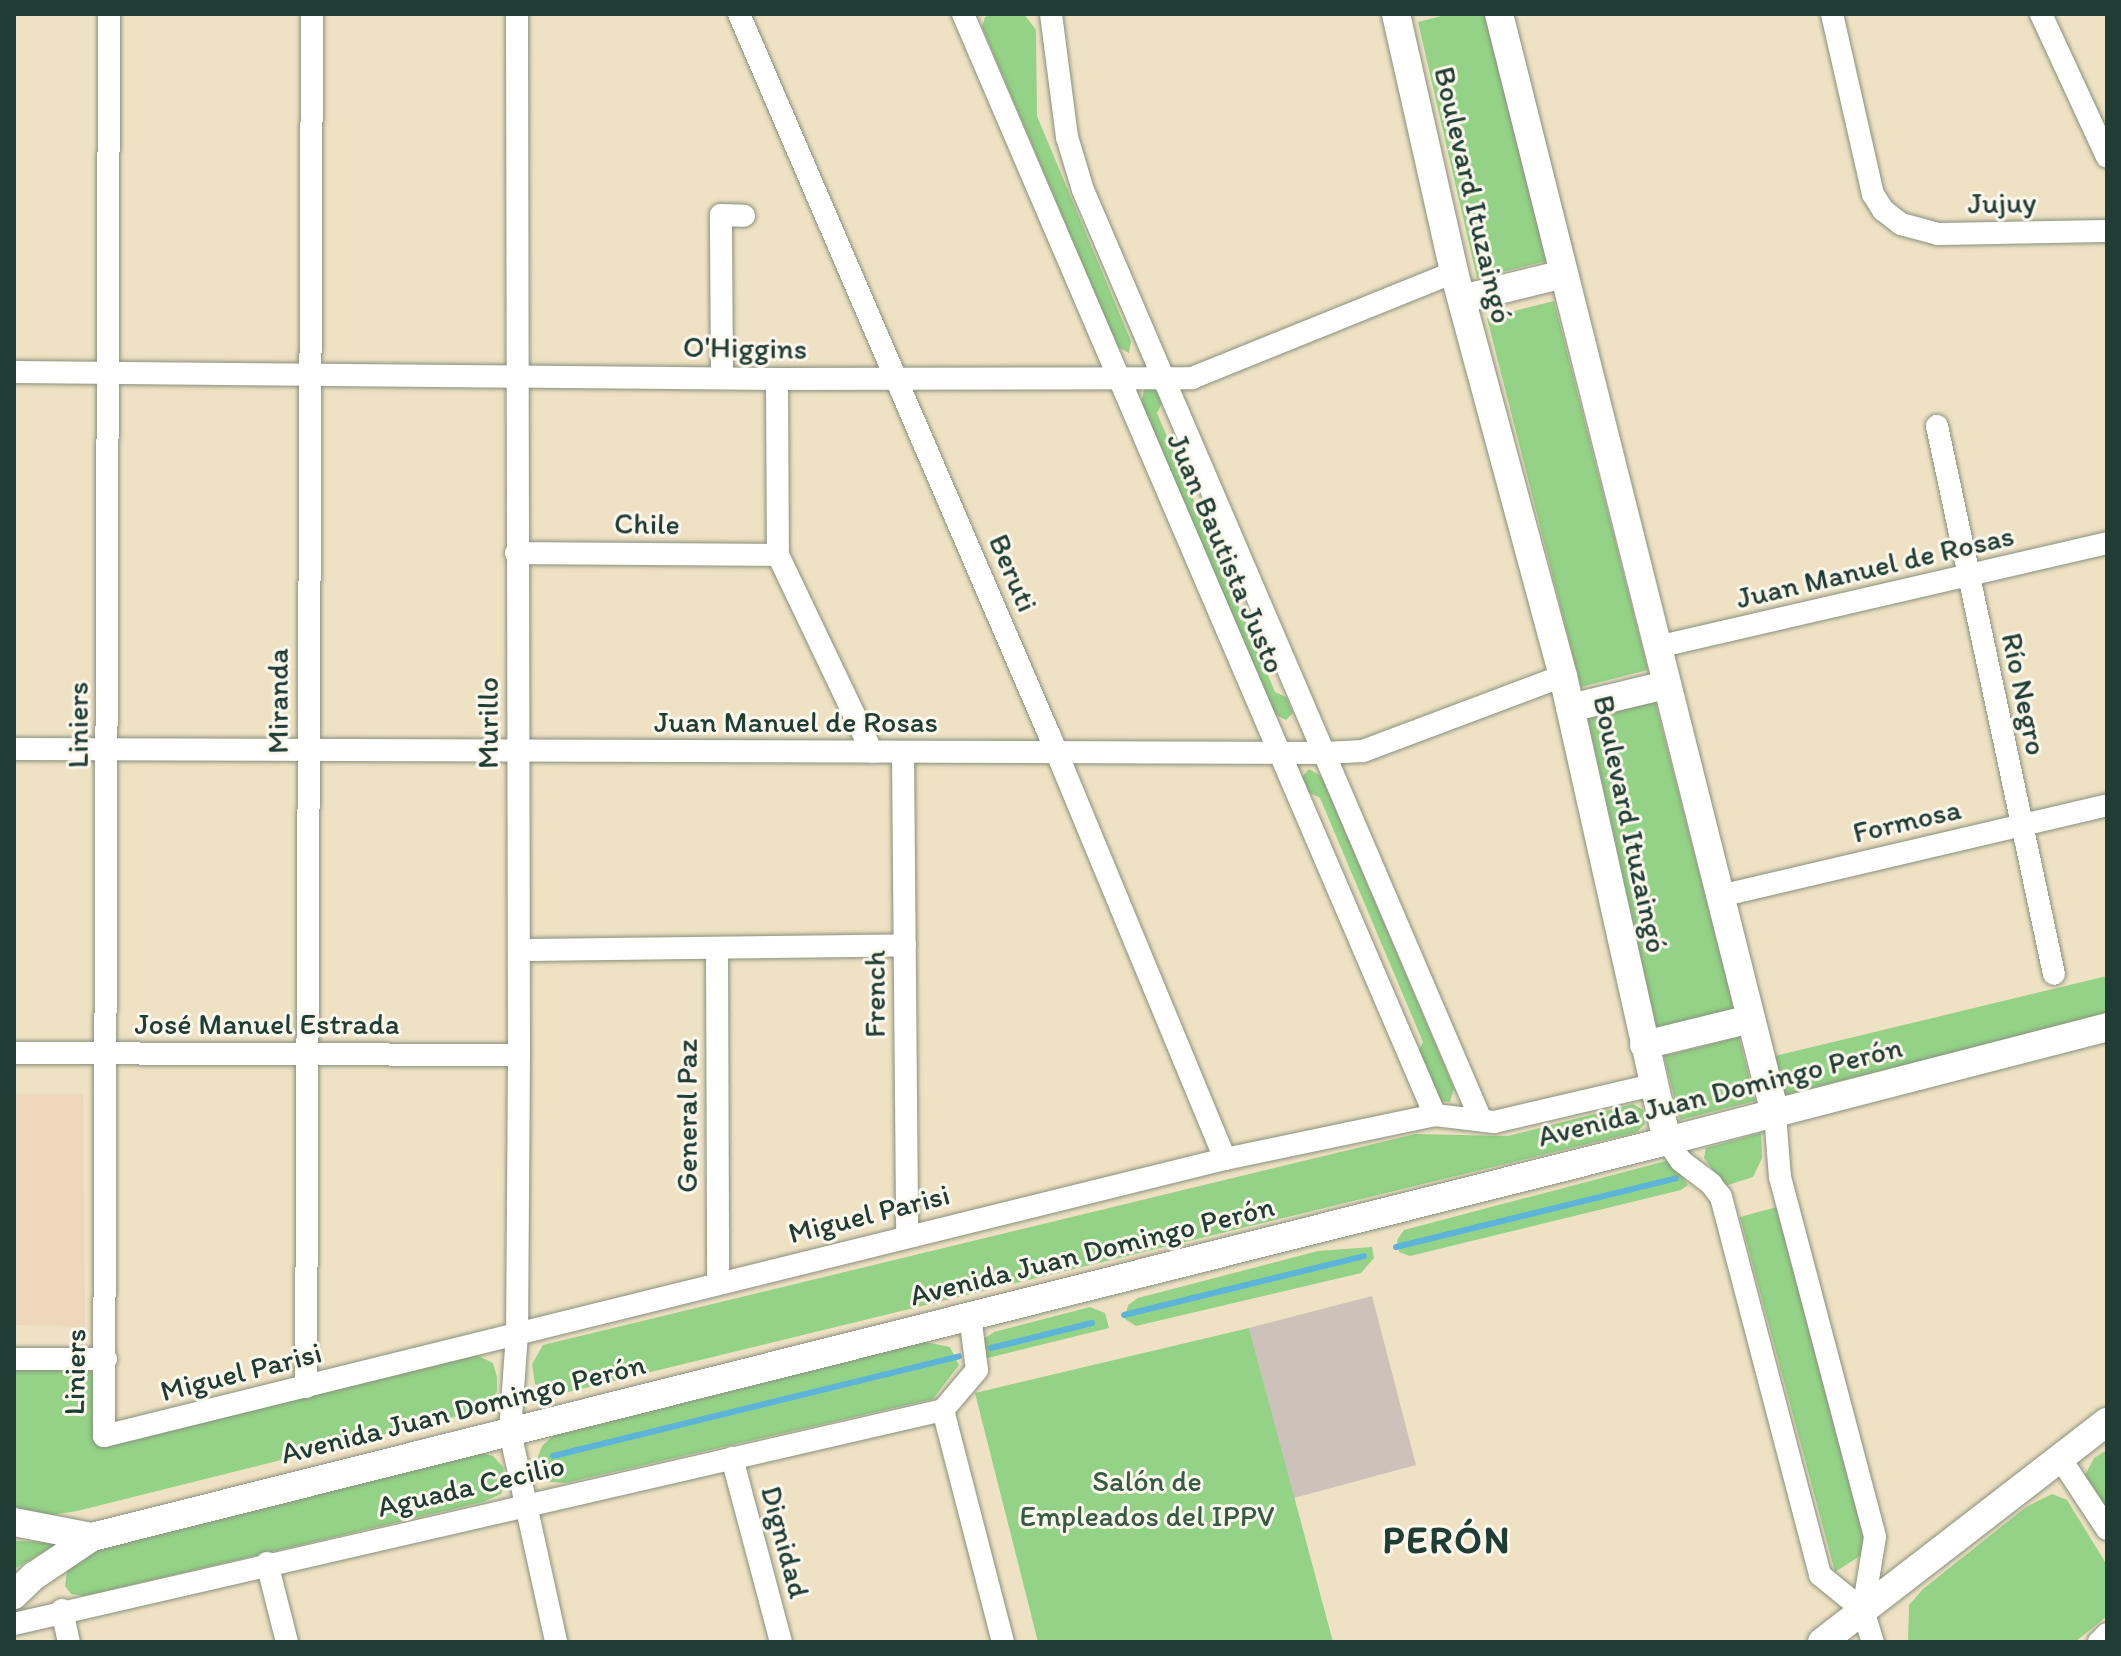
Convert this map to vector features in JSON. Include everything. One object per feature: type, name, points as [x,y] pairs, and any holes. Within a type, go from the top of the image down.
[{"type":"main road","name":"Boulevard Ituzaingó","points":[[1396,14],[1454,272],[1563,676],[1667,1141]]},
{"type":"main road","points":[[1499,14],[1775,1114]]},
{"type":"main road","points":[[1462,299],[1564,274]]},
{"type":"main road","points":[[1570,708],[1666,685]]},
{"type":"main road","points":[[1644,1045],[1751,1019]]},
{"type":"main road","name":"Avenida Juan Domingo Perón","points":[[14,1595],[34,1576],[92,1537],[1775,1114],[2107,1027]]},
{"type":"main road","points":[[1822,1642],[2107,1422]]},
{"type":"main road","name":"Avenida Juan Domingo Perón","points":[[14,1522],[92,1537]]},
{"type":"street","name":"Liniers","points":[[104,1436],[109,14]]},
{"type":"street","name":"Miranda","points":[[306,1387],[305,1054],[312,14]]},
{"type":"street","name":"Murillo","points":[[517,14],[519,1055],[517,1334],[510,1432],[556,1642]]},
{"type":"street","name":"Beruti","points":[[739,14],[1057,754],[1225,1159]]},
{"type":"street","name":"Juan Bautista Justo","points":[[963,14],[1278,755],[1435,1115]]},
{"type":"street","name":"Juan Bautista Justo","points":[[1051,14],[1067,137],[1083,190],[1160,379],[1481,1120]]},
{"type":"street","name":"Jujuy","points":[[1832,14],[1873,194],[1883,210],[1901,224],[1938,234],[2107,231]]},
{"type":"street","points":[[2041,14],[2107,157]]},
{"type":"street","points":[[722,377],[721,215],[744,216]]},
{"type":"street","name":"O'Higgins","points":[[14,372],[777,379],[1192,378],[1454,272]]},
{"type":"street","points":[[777,379],[778,555],[872,752]]},
{"type":"street","name":"Río Negro","points":[[1937,426],[2054,974]]},
{"type":"street","name":"Juan Manuel de Rosas","points":[[1657,647],[1967,578],[2107,543]]},
{"type":"street","name":"Chile","points":[[516,553],[778,555]]},
{"type":"street","name":"Juan Manuel de Rosas","points":[[14,749],[1324,753],[1363,751],[1563,676]]},
{"type":"street","name":"French","points":[[903,753],[907,1235]]},
{"type":"street","name":"Formosa","points":[[1720,896],[2107,805]]},
{"type":"street","points":[[519,950],[905,945]]},
{"type":"street","name":"General Paz","points":[[717,949],[718,1283]]},
{"type":"street","name":"José Manuel Estrada","points":[[14,1053],[519,1055]]},
{"type":"street","name":"Miguel Parisi","points":[[104,1436],[907,1235],[1225,1159],[1435,1115],[1494,1122],[1653,1085]]},
{"type":"street","points":[[1775,1114],[1780,1177],[1875,1537],[1863,1610],[1873,1642]]},
{"type":"street","name":"Boulevard Ituzaingó","points":[[1667,1141],[1681,1161],[1711,1184],[1721,1197],[1820,1575],[1863,1610]]},
{"type":"street","points":[[970,1316],[977,1370],[943,1410],[1003,1642]]},
{"type":"street","points":[[14,1359],[106,1359]]},
{"type":"street","name":"Aguada Cecilio","points":[[14,1624],[62,1610],[943,1410]]},
{"type":"street","name":"Dignidad","points":[[732,1458],[781,1642]]},
{"type":"street","points":[[2060,1458],[2107,1529]]},
{"type":"street","points":[[267,1563],[287,1642]]},
{"type":"street","points":[[62,1610],[69,1642]]},
{"type":"street","points":[[2099,1642],[2107,1634]]},
{"type":"shaded area","points":[[14,1094],[83,1094],[85,1327],[14,1325]]},
{"type":"shaded area","points":[[1372,1296],[1416,1465],[1294,1498],[1249,1328]]},
{"type":"green space","points":[[1024,14],[1036,30],[1037,116],[1131,341],[1129,353],[1118,347],[982,27],[985,17],[991,15]]},
{"type":"green space","points":[[1449,14],[1488,14],[1546,261],[1477,278],[1418,22]]},
{"type":"green space","points":[[1554,301],[1648,670],[1581,687],[1487,318]]},
{"type":"green space","points":[[1145,387],[1153,388],[1162,403],[1157,413],[1275,692],[1286,697],[1293,713],[1286,720],[1272,713],[1141,402]]},
{"type":"green space","points":[[1655,701],[1734,1008],[1657,1030],[1588,719]]},
{"type":"green space","points":[[1309,769],[1322,777],[1454,1088],[1450,1102],[1442,1101],[1436,1094],[1418,1052],[1423,1042],[1320,798],[1308,792],[1302,777]]},
{"type":"green space","points":[[2107,976],[2107,1014],[1784,1095],[1775,1056]]},
{"type":"green space","points":[[1739,1037],[1755,1101],[1680,1120],[1664,1056]]},
{"type":"green space","points":[[1633,1104],[1643,1110],[1645,1124],[1637,1132],[556,1395],[535,1384],[532,1364],[543,1345],[1415,1134],[1508,1136]]},
{"type":"green space","points":[[1761,1133],[1762,1158],[1753,1177],[1725,1186],[1704,1158],[1706,1148]]},
{"type":"green space","points":[[1666,1161],[1673,1163],[1688,1185],[1681,1190],[1410,1256],[1399,1252],[1397,1240],[1404,1230]]},
{"type":"green space","points":[[1777,1207],[1868,1551],[1835,1572],[1740,1217]]},
{"type":"green space","points":[[1372,1247],[1374,1258],[1361,1273],[1136,1326],[1125,1319],[1128,1305],[1138,1298],[1318,1251]]},
{"type":"green space","points":[[1090,1307],[1105,1313],[1109,1328],[984,1359],[982,1340],[994,1332]]},
{"type":"green space","name":"Salón de Empleados del IPPV","points":[[1249,1328],[1333,1642],[1038,1642],[975,1393]]},
{"type":"green space","points":[[925,1342],[950,1347],[959,1365],[933,1399],[565,1483],[550,1482],[540,1470],[537,1459],[542,1446],[553,1436]]},
{"type":"green space","points":[[476,1355],[493,1363],[497,1377],[497,1392],[486,1409],[77,1511],[39,1517],[14,1510],[14,1368],[81,1368],[90,1371],[95,1377],[94,1440],[102,1446]]},
{"type":"green space","points":[[2107,1450],[2107,1508],[2085,1475],[2094,1458]]},
{"type":"green space","points":[[481,1453],[493,1456],[503,1467],[505,1480],[501,1494],[483,1502],[84,1596],[71,1594],[65,1586],[67,1571],[98,1548]]},
{"type":"green space","points":[[2052,1494],[2067,1500],[2107,1565],[2107,1616],[2075,1642],[1908,1642],[1909,1605],[1923,1589],[2026,1507]]},
{"type":"green space","points":[[14,1541],[53,1542],[57,1544],[16,1568]]},
{"type":"waterway","points":[[1396,1247],[1676,1178]]},
{"type":"waterway","points":[[1124,1315],[1364,1256]]},
{"type":"waterway","points":[[991,1348],[1092,1323]]},
{"type":"waterway","points":[[553,1456],[959,1356]]},
{"type":"district","name":"PERÓN","points":[[1447,1541]]}]
